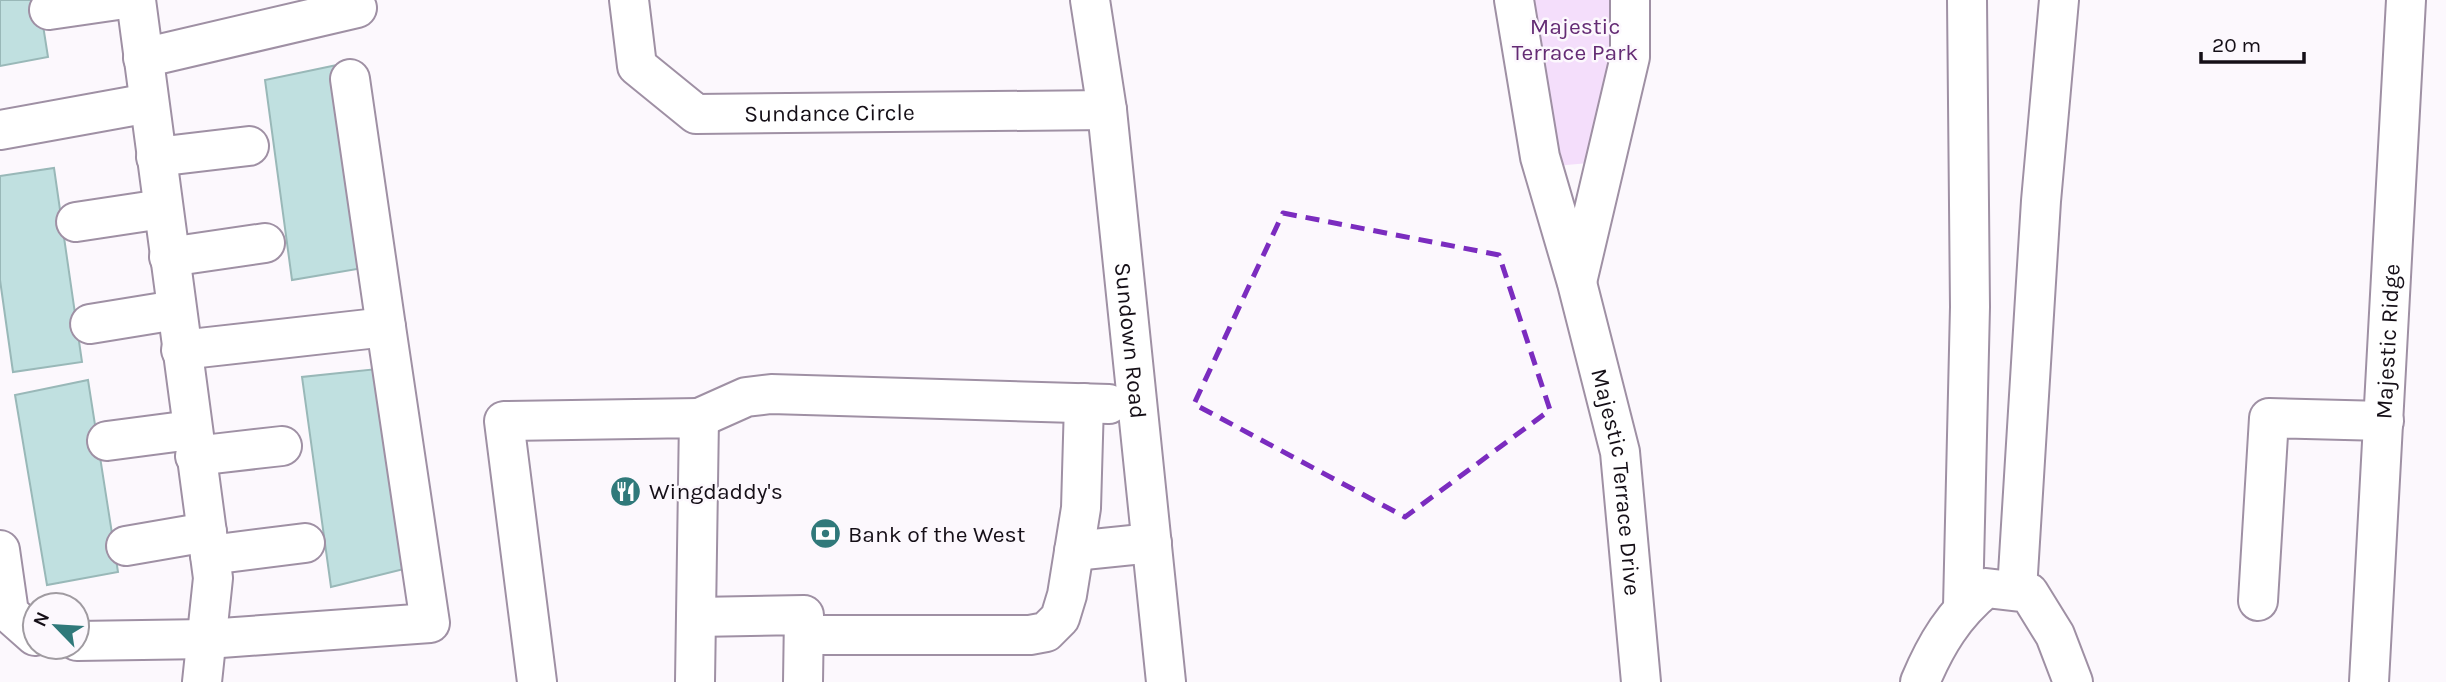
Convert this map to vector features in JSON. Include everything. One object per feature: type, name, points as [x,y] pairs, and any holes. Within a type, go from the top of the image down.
[{"type":"street","points":[[48,10],[118,0]]},
{"type":"street","points":[[136,0],[213,578],[202,682]]},
{"type":"street","name":"Sundance Circle","points":[[629,0],[637,66],[696,114],[1107,110]]},
{"type":"street","name":"Sundown Road","points":[[1090,0],[1107,110],[1166,682]]},
{"type":"street","name":"Majestic Terrace Drive","points":[[1514,0],[1539,157],[1577,283],[1620,452],[1641,682]]},
{"type":"street","name":"Majestic Terrace Drive","points":[[1577,283],[1630,57],[1630,0]]},
{"type":"street","points":[[1963,607],[1970,307],[1967,0]]},
{"type":"street","points":[[2017,590],[2041,201],[2059,0]]},
{"type":"street","name":"Majestic Ridge","points":[[2369,682],[2406,0]]},
{"type":"street","points":[[143,58],[357,8]]},
{"type":"street","points":[[91,641],[207,639],[430,623],[351,79]]},
{"type":"street","points":[[0,130],[149,103]]},
{"type":"street","points":[[156,157],[249,146]]},
{"type":"street","points":[[76,222],[162,209]]},
{"type":"street","points":[[169,257],[265,243]]},
{"type":"street","points":[[90,324],[176,310]]},
{"type":"street","points":[[181,350],[386,327]]},
{"type":"street","points":[[537,682],[504,421],[699,418],[746,397],[771,394],[1138,405]]},
{"type":"street","points":[[804,635],[1030,635],[1046,632],[1060,618],[1074,551],[1081,508],[1084,403]]},
{"type":"street","points":[[695,682],[699,418]]},
{"type":"street","points":[[2258,601],[2269,418],[2384,421]]},
{"type":"street","points":[[107,441],[282,446]]},
{"type":"street","points":[[1074,551],[1152,543]]},
{"type":"street","points":[[126,546],[305,544]]},
{"type":"street","points":[[0,550],[21,622]]},
{"type":"street","points":[[1920,682],[1935,646],[1963,607],[1986,588],[2029,593],[2055,635],[2073,682]]},
{"type":"street","points":[[696,617],[804,615],[803,682]]},
{"type":"highlighted area","points":[[1283,213],[1499,255],[1550,410],[1405,517],[1194,404]]},
{"type":"green space","name":"Majestic Terrace Park","points":[[1533,0],[1611,0],[1610,84],[1589,163],[1555,166]]},
{"type":"building","points":[[0,0],[39,0],[48,57],[0,66]]},
{"type":"building","points":[[337,65],[369,267],[292,280],[265,80]]},
{"type":"building","points":[[54,168],[82,362],[13,372],[0,280],[0,176]]},
{"type":"building","points":[[377,369],[408,568],[331,587],[302,377]]},
{"type":"building","points":[[88,380],[118,572],[47,585],[15,395]]},
{"type":"place","name":"Wingdaddy's","points":[[626,491]]},
{"type":"place","name":"Bank of the West","points":[[825,534]]}]
